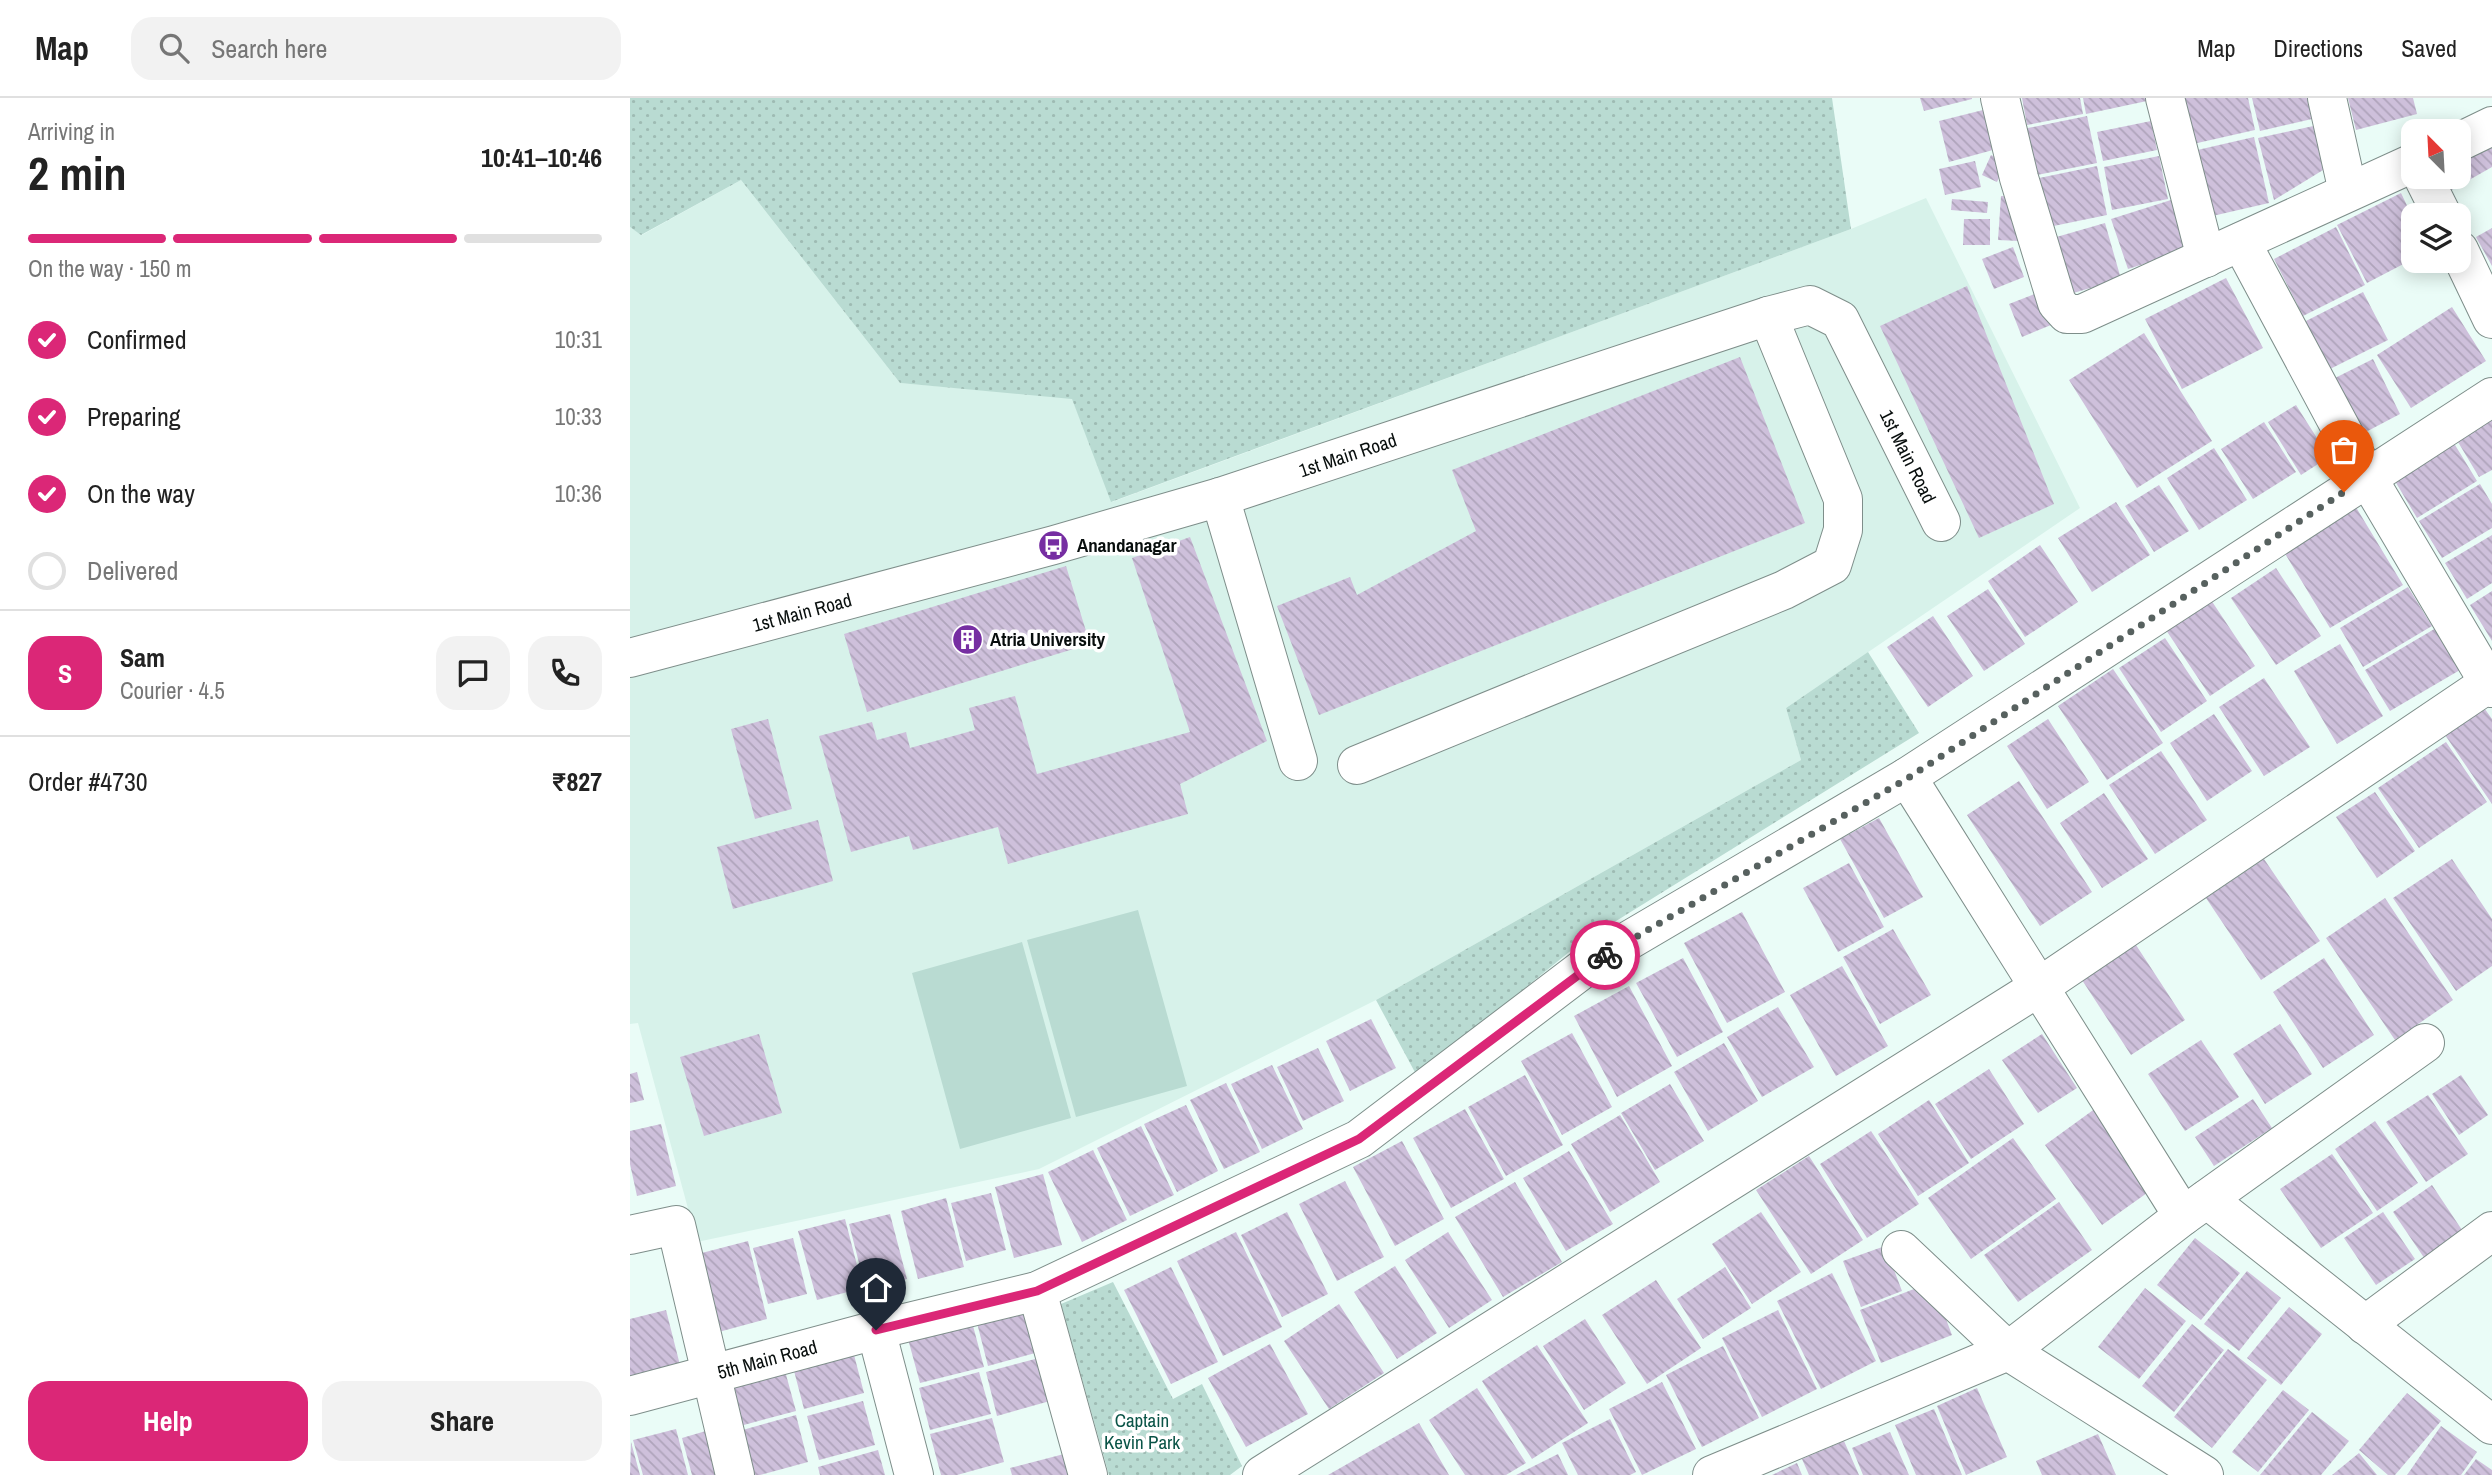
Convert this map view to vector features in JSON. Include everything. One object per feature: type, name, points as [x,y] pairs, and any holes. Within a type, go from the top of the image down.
[{"type":"street","points":[[2000,98],[2019,178],[2057,303],[2067,314],[2082,314],[2401,168]]},
{"type":"street","points":[[2165,98],[2206,258]]},
{"type":"street","points":[[2327,98],[2348,192]]},
{"type":"street","points":[[2471,137],[2492,127]]},
{"type":"street","points":[[1262,1475],[2039,987],[2491,685],[2367,477],[2241,242]]},
{"type":"street","points":[[2470,273],[2492,319]]},
{"type":"street","name":"1st Main Road","points":[[630,658],[1054,545],[1220,497],[1768,316],[1810,305],[1840,320],[1941,522]]},
{"type":"street","points":[[1357,765],[1784,590],[1832,565],[1843,530],[1843,499],[1768,316]]},
{"type":"street","name":"5th Main Road","points":[[630,1396],[876,1330],[1037,1291],[1359,1139],[1592,962],[1908,778],[2492,397]]},
{"type":"street","points":[[1220,497],[1298,761]]},
{"type":"street","points":[[1908,778],[2039,987],[2195,1208],[2365,1325],[2492,1425]]},
{"type":"street","points":[[1712,1475],[2007,1352],[2195,1208],[2425,1043]]},
{"type":"street","points":[[630,1235],[676,1225],[735,1475]]},
{"type":"street","points":[[2365,1325],[2492,1231]]},
{"type":"street","points":[[1901,1250],[2007,1352],[2204,1475]]},
{"type":"street","points":[[1037,1291],[1088,1475]]},
{"type":"street","points":[[876,1330],[914,1475]]},
{"type":"shaded area","name":"Atria University","points":[[741,180],[900,383],[1072,398],[1112,502],[1851,229],[1926,198],[2080,508],[1786,708],[1801,760],[1376,1000],[1039,1169],[697,1242],[638,1023],[630,1024],[630,227],[642,235]]},
{"type":"green space","points":[[630,98],[1832,98],[1851,229],[1111,502],[1072,399],[900,383],[741,180],[641,235],[630,227]]},
{"type":"green space","points":[[1868,652],[1919,733],[1579,944],[1417,1076],[1376,1000],[1801,760],[1786,708]]},
{"type":"green space","points":[[1138,910],[1187,1086],[1076,1117],[1027,940]]},
{"type":"green space","points":[[1022,942],[1071,1118],[960,1149],[912,973]]},
{"type":"green space","name":"Captain Kevin Park","points":[[1113,1282],[1173,1399],[1202,1384],[1242,1466],[1230,1475],[1109,1475],[1061,1304]]},
{"type":"building","points":[[1920,98],[1972,98],[1972,99],[1924,111]]},
{"type":"building","points":[[2022,98],[2080,98],[2083,114],[2027,125]]},
{"type":"building","points":[[2083,98],[2146,98],[2147,101],[2086,114]]},
{"type":"building","points":[[2182,98],[2248,98],[2255,130],[2193,144]]},
{"type":"building","points":[[2252,98],[2321,98],[2325,116],[2260,131]]},
{"type":"building","points":[[2348,98],[2413,98],[2417,114],[2356,130]]},
{"type":"building","points":[[1983,110],[1993,150],[1949,162],[1939,121]]},
{"type":"building","points":[[2087,116],[2097,163],[2027,177],[2018,130]]},
{"type":"building","points":[[2151,121],[2157,150],[2103,161],[2097,132]]},
{"type":"building","points":[[2318,125],[2328,167],[2274,200],[2258,138]]},
{"type":"building","points":[[2254,137],[2269,203],[2208,217],[2193,151]]},
{"type":"building","points":[[2492,139],[2492,167],[2471,179],[2471,151]]},
{"type":"building","points":[[1991,155],[2006,162],[1997,182],[1982,175]]},
{"type":"building","points":[[2159,156],[2168,199],[2112,210],[2104,167]]},
{"type":"building","points":[[1975,161],[1981,187],[1945,195],[1939,169]]},
{"type":"building","points":[[2097,166],[2107,215],[2039,229],[2029,180]]},
{"type":"building","points":[[2437,189],[2453,189],[2441,196]]},
{"type":"building","points":[[2401,193],[2406,203],[2401,203],[2401,265],[2367,283],[2337,225]]},
{"type":"building","points":[[2001,196],[2022,197],[2019,241],[1998,240]]},
{"type":"building","points":[[1952,199],[1988,202],[1987,213],[1951,210]]},
{"type":"building","points":[[2171,200],[2188,250],[2128,269],[2111,219]]},
{"type":"building","points":[[1964,219],[1990,219],[1990,245],[1963,245]]},
{"type":"building","points":[[2105,223],[2121,279],[2070,294],[2053,238]]},
{"type":"building","points":[[2336,227],[2365,285],[2303,316],[2274,259]]},
{"type":"building","points":[[2492,228],[2492,266],[2476,237]]},
{"type":"building","points":[[2013,247],[2024,277],[1994,289],[1982,259]]},
{"type":"building","points":[[2226,278],[2263,348],[2182,389],[2145,319]]},
{"type":"building","points":[[1967,286],[2054,504],[1979,538],[1880,326]]},
{"type":"building","points":[[2363,292],[2388,340],[2328,370],[2304,322]]},
{"type":"building","points":[[2037,293],[2051,325],[2022,337],[2009,304]]},
{"type":"building","points":[[2452,307],[2486,361],[2411,408],[2377,355]]},
{"type":"building","points":[[2144,333],[2212,441],[2137,488],[2069,380]]},
{"type":"building","points":[[1740,357],[1805,523],[1319,715],[1277,606],[1350,577],[1357,595],[1476,531],[1452,470]]},
{"type":"building","points":[[2373,359],[2400,414],[2362,434],[2333,379]]},
{"type":"building","points":[[2296,405],[2329,457],[2301,475],[2268,422]]},
{"type":"building","points":[[2492,414],[2492,470],[2479,477],[2455,437]]},
{"type":"building","points":[[2264,422],[2296,472],[2253,499],[2221,449]]},
{"type":"building","points":[[2452,440],[2477,481],[2417,518],[2392,476]]},
{"type":"building","points":[[2214,448],[2247,500],[2199,530],[2167,478]]},
{"type":"building","points":[[2480,484],[2492,504],[2492,528],[2442,558],[2419,521]]},
{"type":"building","points":[[2159,485],[2189,531],[2154,552],[2125,506]]},
{"type":"building","points":[[2351,499],[2403,585],[2330,628],[2278,542]]},
{"type":"building","points":[[2116,502],[2150,555],[2092,592],[2058,538]]},
{"type":"building","points":[[2492,535],[2492,583],[2467,599],[2445,563]]},
{"type":"building","points":[[1190,537],[1267,741],[1180,784],[1188,814],[1008,864],[998,827],[913,850],[909,836],[851,852],[819,736],[872,722],[877,740],[906,732],[910,748],[975,730],[969,708],[1015,696],[1037,774],[1190,732],[1132,558]]},
{"type":"building","points":[[2040,545],[2078,602],[2025,637],[1988,581]]},
{"type":"building","name":"Atria University","points":[[1066,566],[1090,644],[867,712],[844,634]]},
{"type":"building","points":[[2276,568],[2321,636],[2276,665],[2231,598]]},
{"type":"building","points":[[2408,587],[2432,626],[2363,667],[2340,628]]},
{"type":"building","points":[[1988,589],[2025,644],[1984,671],[1947,616]]},
{"type":"building","points":[[2492,591],[2492,641],[2470,605]]},
{"type":"building","points":[[2211,600],[2255,666],[2210,696],[2166,630]]},
{"type":"building","points":[[1933,616],[1973,676],[1928,707],[1887,647]]},
{"type":"building","points":[[2436,628],[2460,670],[2390,711],[2365,670]]},
{"type":"building","points":[[2165,638],[2207,701],[2161,732],[2119,668]]},
{"type":"building","points":[[2340,644],[2383,716],[2337,744],[2294,671]]},
{"type":"building","points":[[2113,669],[2163,743],[2107,780],[2058,706]]},
{"type":"building","points":[[2264,678],[2310,747],[2264,776],[2219,707]]},
{"type":"building","points":[[2482,705],[2492,719],[2492,804],[2443,732]]},
{"type":"building","points":[[2214,714],[2252,771],[2207,801],[2170,743]]},
{"type":"building","points":[[768,719],[792,809],[755,819],[731,729]]},
{"type":"building","points":[[2048,719],[2089,782],[2047,809],[2007,746]]},
{"type":"building","points":[[2446,742],[2487,802],[2419,848],[2378,788]]},
{"type":"building","points":[[2161,751],[2207,820],[2155,854],[2109,785]]},
{"type":"building","points":[[2019,781],[2092,892],[2040,926],[1967,815]]},
{"type":"building","points":[[2375,792],[2415,851],[2377,878],[2336,817]]},
{"type":"building","points":[[2104,793],[2148,859],[2102,888],[2060,823]]},
{"type":"building","points":[[1879,818],[1923,897],[1884,918],[1840,839]]},
{"type":"building","points":[[818,820],[833,881],[733,909],[717,847]]},
{"type":"building","points":[[2264,859],[2320,941],[2261,980],[2206,898]]},
{"type":"building","points":[[2452,859],[2492,919],[2492,966],[2456,991],[2393,898]]},
{"type":"building","points":[[1849,863],[1884,927],[1838,952],[1803,888]]},
{"type":"building","points":[[2385,898],[2453,1000],[2395,1040],[2326,938]]},
{"type":"building","points":[[1742,912],[1785,992],[1727,1023],[1684,943]]},
{"type":"building","points":[[1893,929],[1931,995],[1880,1024],[1843,957]]},
{"type":"building","points":[[2136,945],[2185,1020],[2131,1055],[2082,980]]},
{"type":"building","points":[[1683,958],[1723,1032],[1677,1057],[1636,983]]},
{"type":"building","points":[[2324,958],[2374,1035],[2323,1068],[2273,992]]},
{"type":"building","points":[[1842,966],[1888,1046],[1836,1076],[1790,995]]},
{"type":"building","points":[[1629,986],[1672,1066],[1617,1097],[1574,1016]]},
{"type":"building","points":[[1778,1007],[1814,1067],[1762,1097],[1727,1037]]},
{"type":"building","points":[[1371,1019],[1396,1068],[1350,1091],[1326,1041]]},
{"type":"building","points":[[2280,1024],[2312,1074],[2265,1104],[2233,1054]]},
{"type":"building","points":[[1572,1033],[1612,1107],[1562,1135],[1521,1061]]},
{"type":"building","points":[[759,1034],[782,1113],[704,1136],[680,1057]]},
{"type":"building","points":[[2042,1034],[2077,1088],[2038,1113],[2002,1060]]},
{"type":"building","points":[[2201,1040],[2239,1097],[2185,1131],[2148,1074]]},
{"type":"building","points":[[1724,1043],[1758,1101],[1708,1131],[1674,1072]]},
{"type":"building","points":[[1318,1048],[1344,1101],[1303,1121],[1277,1067]]},
{"type":"building","points":[[1272,1065],[1303,1129],[1262,1149],[1231,1084]]},
{"type":"building","points":[[1989,1069],[2024,1124],[1971,1159],[1935,1104]]},
{"type":"building","points":[[637,1072],[644,1100],[630,1103],[630,1074]]},
{"type":"building","points":[[1525,1075],[1563,1145],[1506,1176],[1468,1107]]},
{"type":"building","points":[[2461,1075],[2488,1115],[2459,1135],[2432,1094]]},
{"type":"building","points":[[1226,1083],[1260,1152],[1224,1169],[1190,1100]]},
{"type":"building","points":[[1670,1084],[1704,1141],[1655,1170],[1621,1113]]},
{"type":"building","points":[[2428,1095],[2468,1154],[2426,1182],[2386,1122]]},
{"type":"building","points":[[2253,1099],[2272,1128],[2214,1166],[2195,1137]]},
{"type":"building","points":[[1929,1100],[1969,1163],[1918,1196],[1878,1134]]},
{"type":"building","points":[[1186,1105],[1218,1171],[1177,1192],[1144,1124]]},
{"type":"building","points":[[2096,1108],[2154,1188],[2102,1225],[2045,1145]]},
{"type":"building","points":[[1465,1109],[1504,1179],[1451,1208],[1413,1138]]},
{"type":"building","points":[[1620,1115],[1660,1182],[1610,1212],[1571,1144]]},
{"type":"building","points":[[2375,1121],[2418,1183],[2377,1211],[2335,1149]]},
{"type":"building","points":[[661,1124],[676,1186],[637,1196],[630,1164],[630,1131]]},
{"type":"building","points":[[1141,1126],[1174,1195],[1130,1216],[1097,1148]]},
{"type":"building","points":[[1871,1131],[1919,1204],[1867,1238],[1820,1164]]},
{"type":"building","points":[[2013,1138],[2056,1199],[1971,1259],[1928,1198]]},
{"type":"building","points":[[1402,1141],[1444,1219],[1395,1246],[1353,1167]]},
{"type":"building","points":[[1093,1150],[1127,1220],[1082,1242],[1048,1172]]},
{"type":"building","points":[[1569,1151],[1613,1224],[1566,1251],[1523,1178]]},
{"type":"building","points":[[2332,1154],[2373,1213],[2321,1248],[2280,1189]]},
{"type":"building","points":[[1809,1156],[1863,1240],[1811,1274],[1756,1190]]},
{"type":"building","points":[[1043,1174],[1062,1245],[1014,1258],[995,1187]]},
{"type":"building","points":[[1345,1181],[1384,1257],[1337,1281],[1299,1204]]},
{"type":"building","points":[[1515,1182],[1562,1262],[1503,1297],[1455,1217]]},
{"type":"building","points":[[2432,1185],[2468,1239],[2429,1265],[2393,1212]]},
{"type":"building","points":[[991,1193],[1006,1250],[966,1261],[951,1203]]},
{"type":"building","points":[[946,1198],[964,1267],[918,1279],[901,1211]]},
{"type":"building","points":[[2059,1202],[2092,1250],[2018,1302],[1984,1255]]},
{"type":"building","points":[[1287,1212],[1328,1294],[1282,1317],[1241,1235]]},
{"type":"building","points":[[1761,1212],[1801,1272],[1752,1304],[1712,1244]]},
{"type":"building","points":[[2383,1212],[2415,1259],[2376,1285],[2344,1238]]},
{"type":"building","points":[[890,1214],[907,1279],[866,1290],[849,1224]]},
{"type":"building","points":[[845,1219],[863,1288],[817,1300],[798,1231]]},
{"type":"building","points":[[1236,1232],[1282,1327],[1223,1356],[1177,1261]]},
{"type":"building","points":[[1448,1232],[1492,1300],[1449,1328],[1405,1260]]},
{"type":"building","points":[[793,1238],[807,1294],[768,1304],[753,1248]]},
{"type":"building","points":[[2195,1238],[2240,1273],[2201,1320],[2157,1285]]},
{"type":"building","points":[[748,1241],[767,1319],[715,1333],[694,1255]]},
{"type":"building","points":[[1885,1246],[1902,1291],[1861,1307],[1843,1261]]},
{"type":"building","points":[[1395,1266],[1437,1333],[1397,1359],[1354,1292]]},
{"type":"building","points":[[1171,1267],[1218,1362],[1171,1384],[1124,1290]]},
{"type":"building","points":[[1725,1267],[1751,1308],[1703,1339],[1677,1299]]},
{"type":"building","points":[[2247,1271],[2281,1298],[2239,1351],[2204,1324]]},
{"type":"building","points":[[1832,1273],[1876,1361],[1821,1389],[1777,1301]]},
{"type":"building","points":[[1656,1280],[1701,1348],[1647,1384],[1602,1315]]},
{"type":"building","points":[[1932,1282],[1952,1335],[1881,1363],[1860,1310]]},
{"type":"building","points":[[2145,1288],[2186,1321],[2139,1379],[2098,1347]]},
{"type":"building","points":[[1339,1304],[1384,1373],[1329,1409],[1284,1341]]},
{"type":"building","points":[[2289,1307],[2322,1334],[2281,1385],[2247,1358]]},
{"type":"building","points":[[1027,1309],[1039,1352],[988,1366],[977,1323]]},
{"type":"building","points":[[666,1310],[682,1373],[630,1386],[630,1319]]},
{"type":"building","points":[[1778,1310],[1817,1389],[1762,1417],[1722,1338]]},
{"type":"building","points":[[1585,1319],[1626,1383],[1584,1410],[1543,1346]]},
{"type":"building","points":[[972,1322],[984,1367],[920,1383],[908,1339]]},
{"type":"building","points":[[2192,1324],[2224,1350],[2174,1412],[2142,1386]]},
{"type":"building","points":[[1270,1344],[1308,1414],[1246,1447],[1208,1378]]},
{"type":"building","points":[[1537,1345],[1588,1423],[1532,1459],[1482,1381]]},
{"type":"building","points":[[1723,1346],[1759,1418],[1702,1447],[1666,1375]]},
{"type":"building","points":[[2228,1349],[2267,1380],[2212,1448],[2174,1417]]},
{"type":"building","points":[[853,1351],[864,1393],[804,1409],[793,1367]]},
{"type":"building","points":[[1039,1358],[1050,1401],[997,1416],[986,1372]]},
{"type":"building","points":[[785,1371],[796,1411],[740,1426],[729,1386]]},
{"type":"building","points":[[979,1372],[991,1414],[930,1430],[919,1388]]},
{"type":"building","points":[[1662,1382],[1696,1449],[1642,1475],[1609,1409]]},
{"type":"building","points":[[1477,1388],[1526,1463],[1506,1475],[1465,1475],[1429,1420]]},
{"type":"building","points":[[1977,1388],[2007,1457],[1966,1475],[1937,1406]]},
{"type":"building","points":[[2283,1390],[2309,1410],[2258,1472],[2232,1452]]},
{"type":"building","points":[[2407,1393],[2441,1421],[2395,1475],[2388,1475],[2359,1450]]},
{"type":"building","points":[[863,1401],[875,1445],[819,1460],[807,1416]]},
{"type":"building","points":[[1934,1409],[1962,1475],[1916,1475],[1895,1425]]},
{"type":"building","points":[[2312,1412],[2349,1441],[2321,1475],[2260,1475]]},
{"type":"building","points":[[796,1415],[808,1462],[760,1475],[750,1475],[739,1431]]},
{"type":"building","points":[[992,1418],[1004,1462],[957,1475],[941,1475],[930,1434]]},
{"type":"building","points":[[1610,1419],[1636,1472],[1630,1475],[1578,1475],[1562,1443]]},
{"type":"building","points":[[1419,1423],[1449,1475],[1328,1475]]},
{"type":"building","points":[[2441,1426],[2477,1452],[2461,1475],[2407,1475]]},
{"type":"building","points":[[716,1428],[729,1475],[692,1475],[682,1438]]},
{"type":"building","points":[[676,1429],[688,1475],[643,1475],[633,1440]]},
{"type":"building","points":[[1890,1432],[1909,1475],[1863,1475],[1852,1448]]},
{"type":"building","points":[[2098,1434],[2116,1475],[2042,1475],[2036,1461]]},
{"type":"building","points":[[1844,1441],[1859,1475],[1809,1475],[1802,1459]]},
{"type":"building","points":[[631,1442],[640,1475],[630,1475]]},
{"type":"building","points":[[878,1450],[885,1475],[820,1475],[818,1467]]},
{"type":"building","points":[[2359,1453],[2377,1475],[2332,1475]]},
{"type":"building","points":[[1064,1454],[1069,1475],[1012,1475],[1010,1468]]},
{"type":"building","points":[[1558,1454],[1568,1475],[1516,1475]]},
{"type":"building","points":[[2476,1459],[2492,1470],[2492,1475],[2464,1475]]},
{"type":"building","points":[[1797,1463],[1802,1475],[1772,1475]]},
{"type":"way so far","points":[[1605,955],[1908,778],[2344,492]]},
{"type":"place","name":"Anandanagar","points":[[1054,545]]},
{"type":"place","name":"Atria University","points":[[967,639]]},
{"type":"route","points":[[876,1330],[1037,1291],[1359,1139],[1592,962],[1605,955]]}]
